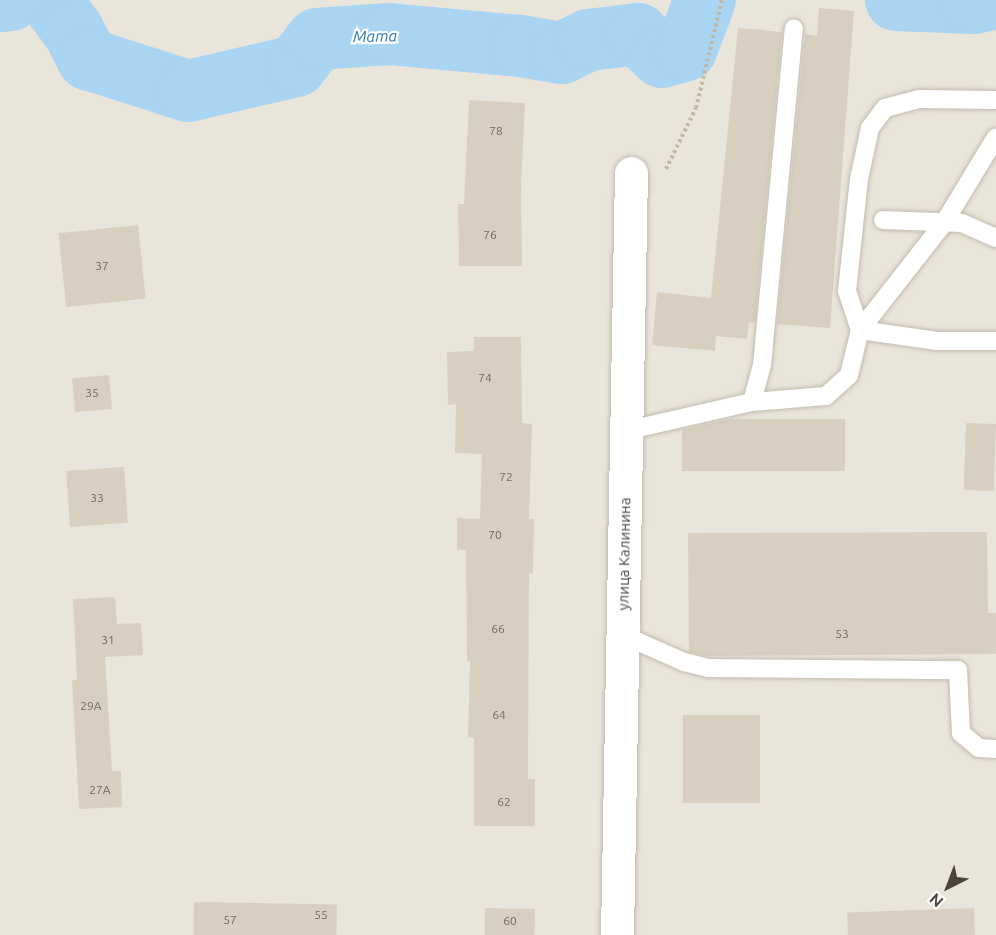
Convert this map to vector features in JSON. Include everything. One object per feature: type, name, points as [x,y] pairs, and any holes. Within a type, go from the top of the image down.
[{"type":"street","name":"улица Калинина","points":[[617,935],[631,173]]},
{"type":"lane","points":[[752,402],[762,365],[794,29]]},
{"type":"lane","points":[[860,330],[847,291],[858,179],[870,128],[885,108],[919,99],[996,100]]},
{"type":"lane","points":[[625,431],[752,402],[826,396],[849,375],[860,330],[944,224],[996,136]]},
{"type":"lane","points":[[883,220],[962,223],[996,238]]},
{"type":"lane","points":[[860,330],[937,341],[996,341]]},
{"type":"lane","points":[[623,635],[684,662],[708,668],[958,670],[961,733],[979,748],[996,749]]},
{"type":"path","points":[[696,108],[722,0]]},
{"type":"shaded area","points":[[0,0],[996,0],[996,935],[0,935]]},
{"type":"building","points":[[819,8],[854,11],[830,328],[777,324],[805,34],[817,36]]},
{"type":"building","points":[[738,28],[782,32],[755,323],[749,322],[747,339],[716,336],[715,351],[652,345],[657,292],[711,298]]},
{"type":"building","points":[[469,100],[525,103],[521,184],[522,266],[459,266],[458,204],[464,204]]},
{"type":"building","points":[[138,225],[146,299],[66,307],[58,233]]},
{"type":"building","points":[[474,337],[521,337],[522,423],[532,424],[529,519],[534,519],[533,574],[529,573],[528,779],[535,779],[535,826],[474,826],[474,738],[468,737],[470,661],[467,661],[466,550],[457,550],[457,518],[480,519],[482,454],[455,453],[456,404],[448,405],[447,352],[474,351]]},
{"type":"building","points":[[109,375],[112,409],[75,412],[72,378]]},
{"type":"building","points":[[729,419],[845,419],[845,471],[682,471],[682,430]]},
{"type":"building","points":[[966,423],[996,424],[994,491],[964,490]]},
{"type":"building","points":[[124,467],[128,523],[70,527],[66,471]]},
{"type":"building","points":[[987,532],[988,613],[996,613],[996,654],[706,656],[689,652],[688,533]]},
{"type":"building","points":[[115,597],[117,624],[141,623],[143,655],[105,657],[112,771],[121,771],[122,807],[79,809],[72,680],[77,680],[73,599]]},
{"type":"building","points":[[683,715],[760,715],[760,803],[683,803]]},
{"type":"building","points":[[194,902],[337,904],[336,935],[193,935]]},
{"type":"building","points":[[485,908],[535,909],[535,935],[485,935]]},
{"type":"building","points":[[974,908],[975,935],[848,935],[847,912]]},
{"type":"waterway","name":"Мата","points":[[0,1],[11,0]]},
{"type":"waterway","name":"Мата","points":[[50,0],[73,30],[88,59],[188,91],[296,66],[317,39],[389,34],[520,46],[562,53],[589,40],[638,34],[662,57],[686,50],[705,0]]},
{"type":"waterway","name":"Мата","points":[[896,0],[972,3],[988,0]]}]
